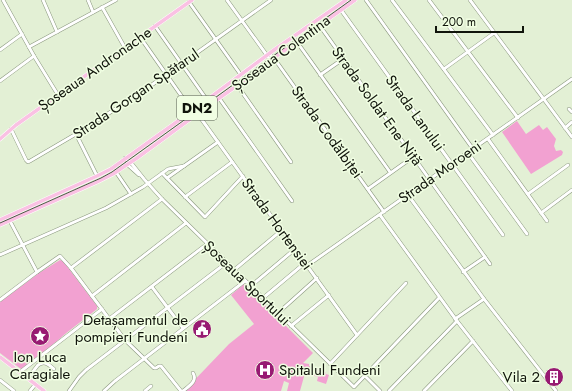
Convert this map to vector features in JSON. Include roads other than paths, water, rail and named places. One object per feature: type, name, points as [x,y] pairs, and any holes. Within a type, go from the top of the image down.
[{"type":"main road","name":"Șoseaua Colentina","points":[[0,220],[111,169],[346,0]]},
{"type":"main road","name":"Șoseaua Colentina","points":[[0,226],[116,172],[274,60],[296,42],[355,0]]},
{"type":"main road","name":"Șoseaua Andronache","points":[[0,139],[11,129],[58,95],[191,1]]},
{"type":"main road","points":[[0,358],[44,391]]},
{"type":"main road","points":[[0,358],[40,391]]},
{"type":"street","points":[[3,0],[34,56],[58,95]]},
{"type":"street","points":[[43,0],[57,32]]},
{"type":"street","points":[[88,0],[93,12]]},
{"type":"street","points":[[29,47],[116,0]]},
{"type":"street","name":"Strada Codălbiței","points":[[227,0],[268,55],[274,60],[384,212]]},
{"type":"street","name":"Strada Gorgan Spătarul","points":[[11,129],[28,162],[139,94],[271,0]]},
{"type":"street","points":[[366,0],[473,149]]},
{"type":"street","points":[[392,0],[493,135]]},
{"type":"street","points":[[429,0],[518,118]]},
{"type":"street","points":[[470,0],[572,138]]},
{"type":"street","points":[[191,1],[241,75]]},
{"type":"street","points":[[0,6],[5,4]]},
{"type":"street","points":[[102,7],[125,48]]},
{"type":"street","name":"Strada Lanului","points":[[341,10],[503,235]]},
{"type":"street","points":[[155,26],[207,100]]},
{"type":"street","name":"Strada Soldat Ene Niță","points":[[320,26],[490,264]]},
{"type":"street","points":[[444,69],[494,33]]},
{"type":"street","points":[[0,50],[22,34]]},
{"type":"street","points":[[140,37],[192,111]]},
{"type":"street","points":[[296,42],[390,172]]},
{"type":"street","points":[[0,81],[34,56]]},
{"type":"street","points":[[320,76],[343,59]]},
{"type":"street","name":"Strada Moroeni","points":[[263,298],[307,264],[380,215],[572,79]]},
{"type":"street","points":[[237,85],[291,162]]},
{"type":"street","points":[[219,98],[292,201]]},
{"type":"street","points":[[569,109],[572,112]]},
{"type":"street","name":"Strada Hortensiei","points":[[197,114],[357,335]]},
{"type":"street","points":[[565,128],[572,122]]},
{"type":"street","points":[[76,134],[97,176]]},
{"type":"street","points":[[488,139],[547,221]]},
{"type":"street","points":[[167,178],[218,142]]},
{"type":"street","points":[[468,153],[527,234]]},
{"type":"street","points":[[368,189],[413,156]]},
{"type":"street","name":"Șoseaua Sportului","points":[[125,158],[147,184],[354,387],[364,376]]},
{"type":"street","points":[[185,197],[232,162]]},
{"type":"street","points":[[528,194],[568,165]]},
{"type":"street","points":[[0,255],[106,208],[147,184],[170,168],[184,166]]},
{"type":"street","points":[[116,172],[131,194]]},
{"type":"street","points":[[162,173],[205,217],[243,176]]},
{"type":"street","points":[[541,213],[572,190]]},
{"type":"street","points":[[408,195],[463,272],[556,391]]},
{"type":"street","points":[[71,268],[162,199]]},
{"type":"street","points":[[380,215],[439,298],[512,391]]},
{"type":"street","points":[[10,221],[37,272]]},
{"type":"street","points":[[92,296],[186,223]]},
{"type":"street","points":[[234,270],[282,230]]},
{"type":"street","points":[[110,319],[207,244]]},
{"type":"street","points":[[251,286],[296,249]]},
{"type":"street","points":[[0,300],[3,296],[60,256],[71,268],[125,340],[144,359],[155,368],[161,366],[182,391],[195,380],[193,373]]},
{"type":"street","points":[[463,272],[485,257]]},
{"type":"street","points":[[69,391],[83,373],[226,263]]},
{"type":"street","points":[[278,313],[317,278]]},
{"type":"street","points":[[104,391],[245,281]]},
{"type":"street","points":[[330,364],[406,283]]},
{"type":"street","points":[[152,287],[183,328]]},
{"type":"street","points":[[291,326],[329,295]]},
{"type":"street","points":[[380,391],[364,376],[439,298]]},
{"type":"street","points":[[389,391],[456,320],[484,299]]},
{"type":"street","points":[[20,372],[102,309]]},
{"type":"street","points":[[424,391],[473,341]]},
{"type":"street","points":[[28,378],[41,363],[46,363],[54,369]]},
{"type":"street","points":[[0,380],[14,391]]},
{"type":"street","points":[[30,391],[34,386]]},
{"type":"street","points":[[145,391],[152,386]]},
{"type":"tram line","points":[[0,223],[112,172],[351,0]]},
{"type":"place","name":"Detașamentul de pompieri Fundeni","points":[[202,329]]},
{"type":"place","name":"Ion Luca Caragiale","points":[[40,336]]},
{"type":"place","name":"Spitalul Fundeni","points":[[265,370]]},
{"type":"place","name":"Vila 2","points":[[554,377]]}]
